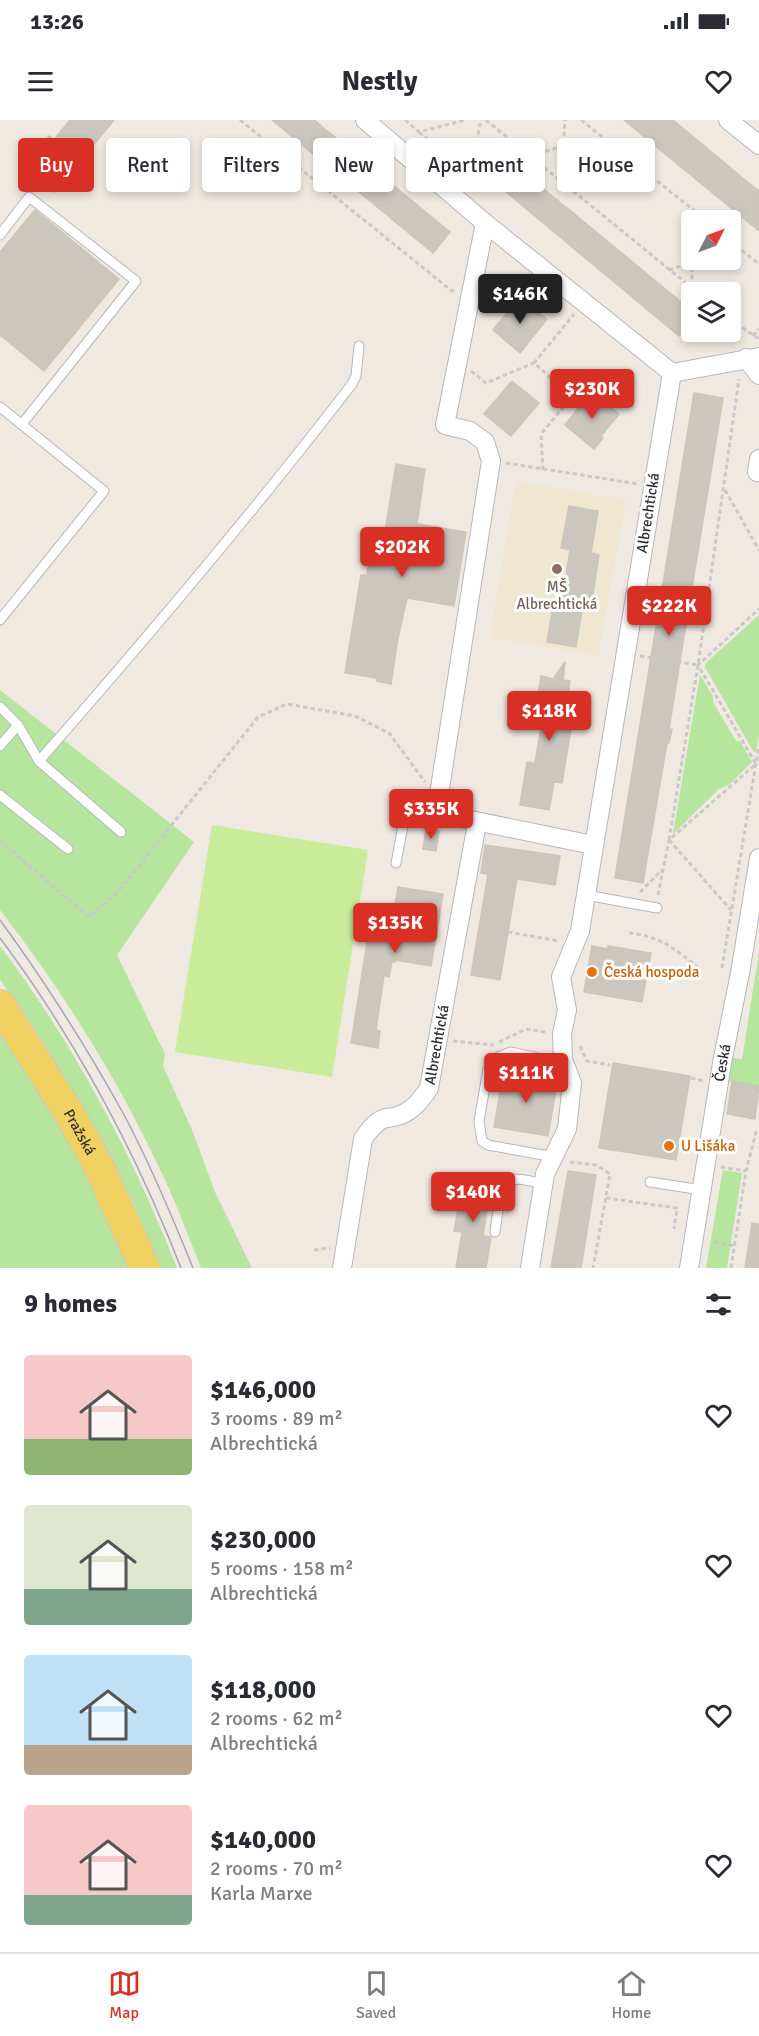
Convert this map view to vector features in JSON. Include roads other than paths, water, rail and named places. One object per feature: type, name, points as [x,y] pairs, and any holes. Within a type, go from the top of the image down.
[{"type":"main road","name":"Pražská","points":[[0,1005],[29,1048],[94,1158],[126,1222],[145,1268]]},
{"type":"street","points":[[365,120],[485,223],[672,373],[753,357],[759,375]]},
{"type":"street","points":[[728,120],[759,145]]},
{"type":"street","points":[[485,223],[443,432],[470,431],[485,442],[491,460],[442,808],[477,823],[593,845]]},
{"type":"street","name":"Albrechtická","points":[[530,1268],[545,1174],[560,1160],[567,1129],[572,1083],[563,1060],[562,1034],[567,1010],[561,977],[579,931],[586,895],[672,373]]},
{"type":"street","name":"Albrechtická","points":[[342,1268],[363,1139],[372,1127],[383,1119],[400,1116],[414,1107],[422,1100],[429,1088],[477,823]]},
{"type":"street","name":"Česká","points":[[689,1268],[722,1063],[759,858]]},
{"type":"lane","points":[[0,235],[29,197],[136,281],[22,424]]},
{"type":"lane","points":[[39,761],[172,608],[274,484],[352,384],[356,376],[359,346]]},
{"type":"lane","points":[[0,407],[104,491],[0,620]]},
{"type":"lane","points":[[0,707],[18,725],[39,761],[121,832]]},
{"type":"lane","points":[[0,746],[18,725]]},
{"type":"lane","points":[[0,795],[68,849]]},
{"type":"lane","points":[[396,863],[404,820],[410,814],[442,808]]},
{"type":"lane","points":[[586,895],[657,908]]},
{"type":"lane","points":[[547,1060],[520,1053],[506,1053],[498,1057],[488,1069],[479,1130],[482,1140],[488,1145],[560,1160]]},
{"type":"lane","points":[[495,1232],[500,1197],[514,1179],[531,1180],[544,1185]]},
{"type":"lane","points":[[650,1182],[702,1190]]},
{"type":"tram line","points":[[0,920],[64,1015],[123,1113],[169,1209],[193,1268]]},
{"type":"tram line","points":[[0,938],[54,1016],[102,1097],[144,1181],[181,1268]]},
{"type":"place","name":"MŠ Albrechtická","points":[[557,569]]},
{"type":"place","name":"Česká hospoda","points":[[592,972]]},
{"type":"place","name":"U Lišáka","points":[[669,1146]]}]
